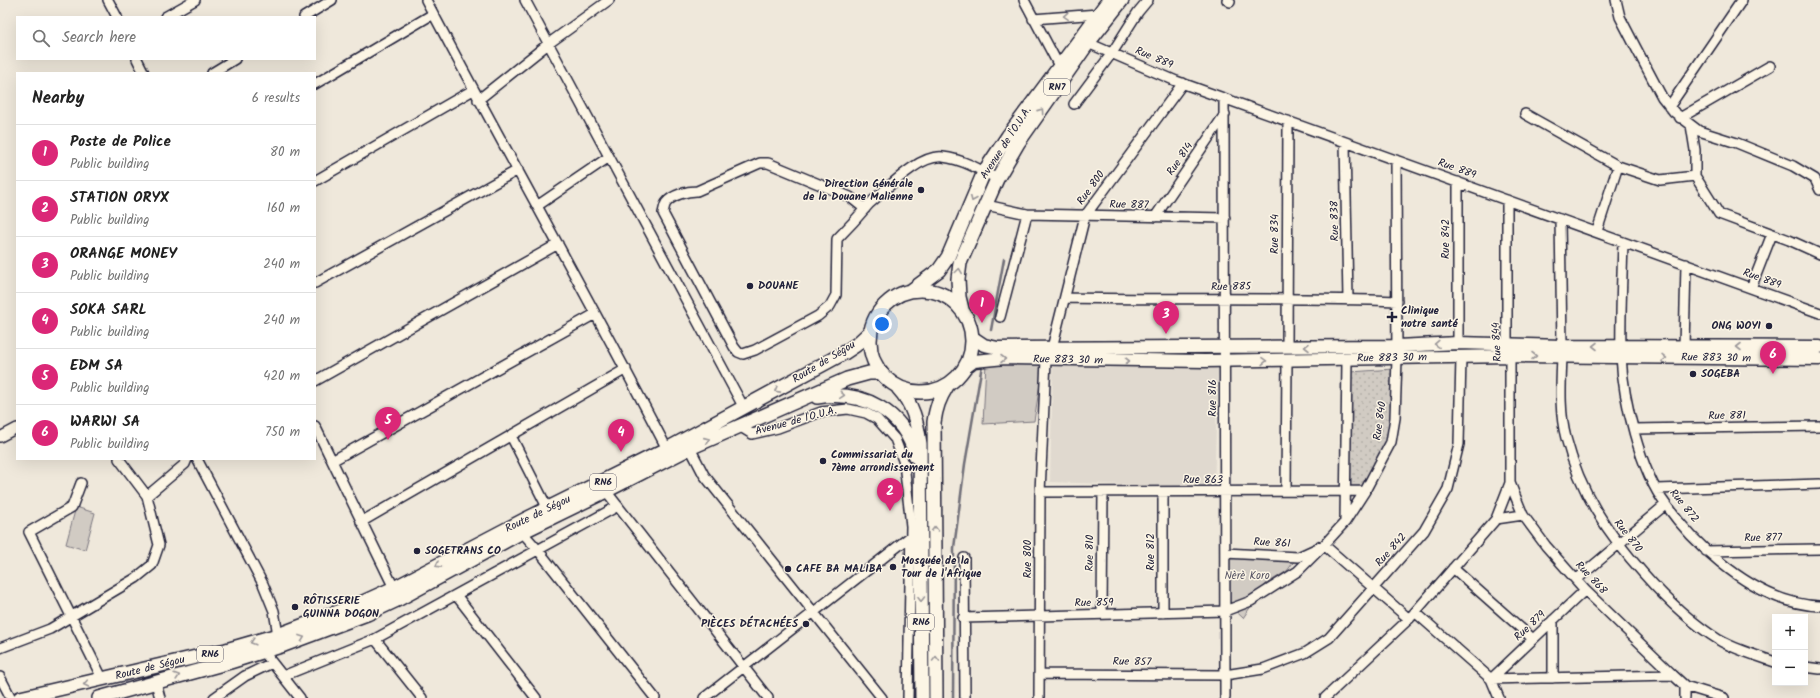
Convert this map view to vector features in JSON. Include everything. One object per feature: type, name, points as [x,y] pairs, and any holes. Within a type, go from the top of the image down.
[{"type":"highway","name":"Avenue de l'O.U.A.","points":[[912,290],[939,270],[948,257],[984,172],[1008,136],[1110,0]]},
{"type":"highway","name":"Avenue de l'O.U.A.","points":[[962,310],[958,297],[960,263],[998,179],[1018,143],[1088,43],[1122,0]]},
{"type":"highway","points":[[870,332],[877,314],[889,300],[912,290],[926,290],[939,293],[952,300],[962,310],[969,322],[972,337],[971,352],[966,367],[958,378],[947,386],[927,393],[917,393],[898,388],[880,373]]},
{"type":"highway","name":"Route de Ségou","points":[[99,698],[156,683],[263,651],[367,614],[397,594],[548,509],[667,449],[844,353],[856,345],[870,332]]},
{"type":"highway","name":"Route de Ségou","points":[[870,332],[869,346],[873,361],[880,373]]},
{"type":"highway","name":"Route de Ségou","points":[[20,698],[103,680],[226,650],[278,635],[361,603],[397,594],[690,448],[847,379],[870,373],[880,373]]},
{"type":"highway","name":"RN6","points":[[936,698],[934,422],[939,398],[947,386]]},
{"type":"highway","name":"RN6","points":[[898,388],[909,402],[918,425],[921,478],[922,698]]},
{"type":"highway","name":"RN6","points":[[790,404],[835,394],[863,399],[892,416],[905,432],[912,445],[921,478]]},
{"type":"main road","points":[[972,337],[984,345],[998,348],[1225,348],[1397,346],[1458,343],[1509,350]]},
{"type":"main road","points":[[1621,352],[1684,347],[1820,347]]},
{"type":"main road","name":"Rue 883 30 m","points":[[966,367],[974,361],[988,359],[1225,361],[1347,359],[1461,357],[1509,350],[1621,352],[1820,359]]},
{"type":"street","points":[[108,0],[116,16]]},
{"type":"street","points":[[167,16],[195,0]]},
{"type":"street","points":[[306,16],[332,0]]},
{"type":"street","points":[[426,0],[478,100],[518,170],[667,449]]},
{"type":"street","points":[[525,0],[744,408]]},
{"type":"street","points":[[478,100],[548,44],[610,0]]},
{"type":"street","points":[[1024,0],[1060,66]]},
{"type":"street","points":[[1074,104],[1112,53],[1138,12],[1148,0]]},
{"type":"street","points":[[1616,0],[1620,17],[1662,97],[1680,118],[1699,131],[1737,143],[1793,166],[1817,180],[1820,190]]},
{"type":"street","points":[[1669,107],[1742,0]]},
{"type":"street","points":[[316,83],[433,14]]},
{"type":"street","points":[[1033,18],[1098,14]]},
{"type":"street","name":"Rue 889","points":[[1088,43],[1183,83],[1597,231],[1622,242],[1820,313]]},
{"type":"street","points":[[138,60],[144,72]]},
{"type":"street","points":[[214,72],[233,60]]},
{"type":"street","points":[[1680,118],[1770,66]]},
{"type":"street","name":"Rue 800","points":[[1052,348],[1085,216],[1183,83]]},
{"type":"street","points":[[316,180],[473,90]]},
{"type":"street","name":"Rue 816","points":[[1224,98],[1225,698]]},
{"type":"street","name":"Rue 814","points":[[1155,217],[1225,114]]},
{"type":"street","points":[[1525,114],[1618,166],[1660,180],[1695,176]]},
{"type":"street","name":"Rue 834","points":[[1287,347],[1288,121]]},
{"type":"street","points":[[1691,125],[1695,150],[1695,176],[1719,214],[1820,254]]},
{"type":"street","name":"Rue 838","points":[[1345,142],[1348,300]]},
{"type":"street","points":[[865,209],[845,195],[768,163],[760,163],[697,191],[690,191],[672,198],[665,204],[663,213],[734,347],[738,352],[743,354],[755,350],[818,316],[830,306],[836,295],[837,239],[865,209],[914,166],[927,159],[942,156],[957,160],[998,179]]},
{"type":"street","points":[[537,206],[609,157]]},
{"type":"street","name":"Rue 840","points":[[1225,612],[1251,601],[1298,571],[1324,545],[1345,522],[1365,491],[1391,442],[1395,418],[1397,358],[1396,160]]},
{"type":"street","points":[[1597,231],[1618,166]]},
{"type":"street","points":[[316,282],[518,170]]},
{"type":"street","name":"Rue 842","points":[[1458,182],[1458,343]]},
{"type":"street","name":"Rue 844","points":[[1507,200],[1510,483]]},
{"type":"street","name":"Rue 887","points":[[986,205],[1027,214],[1225,218]]},
{"type":"street","points":[[1000,317],[1027,214]]},
{"type":"street","name":"Rue 870","points":[[1560,219],[1562,351],[1561,402],[1566,437],[1587,494],[1618,545],[1667,600],[1701,628],[1720,640],[1738,649],[1772,661]]},
{"type":"street","points":[[1751,288],[1772,234]]},
{"type":"street","name":"Rue 872","points":[[1622,242],[1621,352],[1626,400],[1645,466],[1656,489],[1665,505],[1706,551],[1740,578],[1778,598],[1808,606],[1820,606]]},
{"type":"street","points":[[316,380],[558,244]]},
{"type":"street","points":[[1684,347],[1686,264]]},
{"type":"street","name":"Rue 885","points":[[1065,298],[1287,298],[1397,301]]},
{"type":"street","points":[[332,461],[595,314]]},
{"type":"street","points":[[1205,348],[1205,361]]},
{"type":"street","name":"Rue 842","points":[[1225,675],[1263,670],[1305,653],[1329,638],[1424,531],[1448,489],[1459,444],[1461,357]]},
{"type":"street","points":[[1345,522],[1347,359]]},
{"type":"street","name":"Rue 800","points":[[1039,698],[1040,492],[1046,360]]},
{"type":"street","points":[[1286,491],[1287,360]]},
{"type":"street","points":[[361,522],[626,370]]},
{"type":"street","name":"Avenue de l'O.U.A.","points":[[739,426],[752,434],[778,428],[821,412],[848,408],[866,413],[877,419],[895,440],[904,463],[911,526],[908,698]]},
{"type":"street","name":"Rue 881","points":[[1634,429],[1820,426]]},
{"type":"street","points":[[316,428],[397,594]]},
{"type":"street","points":[[0,437],[16,429]]},
{"type":"street","points":[[511,436],[548,509]]},
{"type":"street","points":[[690,448],[704,475],[882,698]]},
{"type":"street","points":[[0,648],[50,629],[136,578],[152,564],[159,545],[147,496],[120,460]]},
{"type":"street","points":[[147,496],[185,464],[187,460]]},
{"type":"street","points":[[198,460],[263,584],[274,611],[278,635]]},
{"type":"street","points":[[80,483],[72,507],[29,532],[103,680]]},
{"type":"street","points":[[1325,698],[1412,616],[1496,519],[1510,483]]},
{"type":"street","name":"Rue 868","points":[[1510,483],[1523,515],[1546,546],[1585,590],[1685,686]]},
{"type":"street","points":[[1656,489],[1820,484]]},
{"type":"street","points":[[606,491],[768,698]]},
{"type":"street","name":"Rue 863","points":[[1040,492],[1365,491]]},
{"type":"street","name":"Rue 810","points":[[1102,614],[1103,492]]},
{"type":"street","name":"Rue 812","points":[[1163,492],[1163,613]]},
{"type":"street","points":[[1576,580],[1665,505]]},
{"type":"street","points":[[283,676],[375,639],[618,506]]},
{"type":"street","points":[[1496,519],[1523,515]]},
{"type":"street","points":[[911,526],[921,546]]},
{"type":"street","points":[[522,532],[538,550],[655,698]]},
{"type":"street","points":[[704,698],[911,536]]},
{"type":"street","points":[[1324,545],[1373,588],[1412,616],[1491,679],[1499,698]]},
{"type":"street","name":"Rue 861","points":[[1225,553],[1298,557],[1324,545]]},
{"type":"street","name":"Rue 877","points":[[1706,551],[1820,549]]},
{"type":"street","points":[[964,558],[963,618],[965,698]]},
{"type":"street","points":[[1453,568],[1533,639]]},
{"type":"street","name":"Rue 879","points":[[1491,679],[1585,590]]},
{"type":"street","points":[[456,595],[536,698]]},
{"type":"street","name":"Rue 859","points":[[963,618],[1225,612]]},
{"type":"street","points":[[1553,620],[1553,678]]},
{"type":"street","points":[[375,639],[422,698]]},
{"type":"street","points":[[263,651],[300,698]]},
{"type":"street","points":[[214,698],[245,676],[272,663]]},
{"type":"street","points":[[1808,667],[1820,669]]},
{"type":"street","name":"Rue 857","points":[[1039,674],[1225,675]]},
{"type":"street","points":[[1491,679],[1673,675]]},
{"type":"street","points":[[0,677],[11,698]]},
{"type":"street","points":[[156,683],[160,698]]},
{"type":"street","points":[[1685,698],[1685,686],[1724,698]]},
{"type":"shaded area","points":[[1053,363],[1218,368],[1214,488],[1050,482]]},
{"type":"green space","points":[[986,362],[1043,365],[1034,421],[983,424]]},
{"type":"green space","points":[[1393,369],[1389,437],[1364,489],[1349,486],[1351,372]]},
{"type":"green space","points":[[76,507],[95,513],[85,550],[66,544]]},
{"type":"green space","name":"Nèrè Koro","points":[[1229,554],[1298,556],[1287,571],[1266,584],[1243,618],[1226,602]]},
{"type":"waterway","points":[[991,330],[1004,259]]},
{"type":"waterway","points":[[953,698],[954,548],[965,464],[982,365]]},
{"type":"place","name":"Direction Générale de la Douane Malienne","points":[[921,190]]},
{"type":"place","name":"DOUANE","points":[[750,286]]},
{"type":"place","name":"Clinique notre santé","points":[[1392,317]]},
{"type":"place","name":"Poste de Police","points":[[982,323]]},
{"type":"place","name":"ONG WOYI","points":[[1769,326]]},
{"type":"place","name":"ORANGE MONEY","points":[[1166,334]]},
{"type":"place","name":"SOGEBA","points":[[1693,374]]},
{"type":"place","name":"WARWI SA","points":[[1773,374]]},
{"type":"place","name":"EDM SA","points":[[388,440]]},
{"type":"place","name":"SOKA SARL","points":[[621,452]]},
{"type":"place","name":"Commissariat du 7ème arrondissement","points":[[823,461]]},
{"type":"place","name":"STATION ORYX","points":[[890,511]]},
{"type":"place","name":"SOGETRANS CO","points":[[417,551]]},
{"type":"place","name":"Mosquée de la Tour de l'Afrique","points":[[893,567]]},
{"type":"place","name":"CAFE BA MALIBA","points":[[788,569]]},
{"type":"place","name":"RÔTISSERIE GUINNA DOGON","points":[[295,607]]},
{"type":"place","name":"PIÈCES DÉTACHÉES","points":[[806,624]]}]
